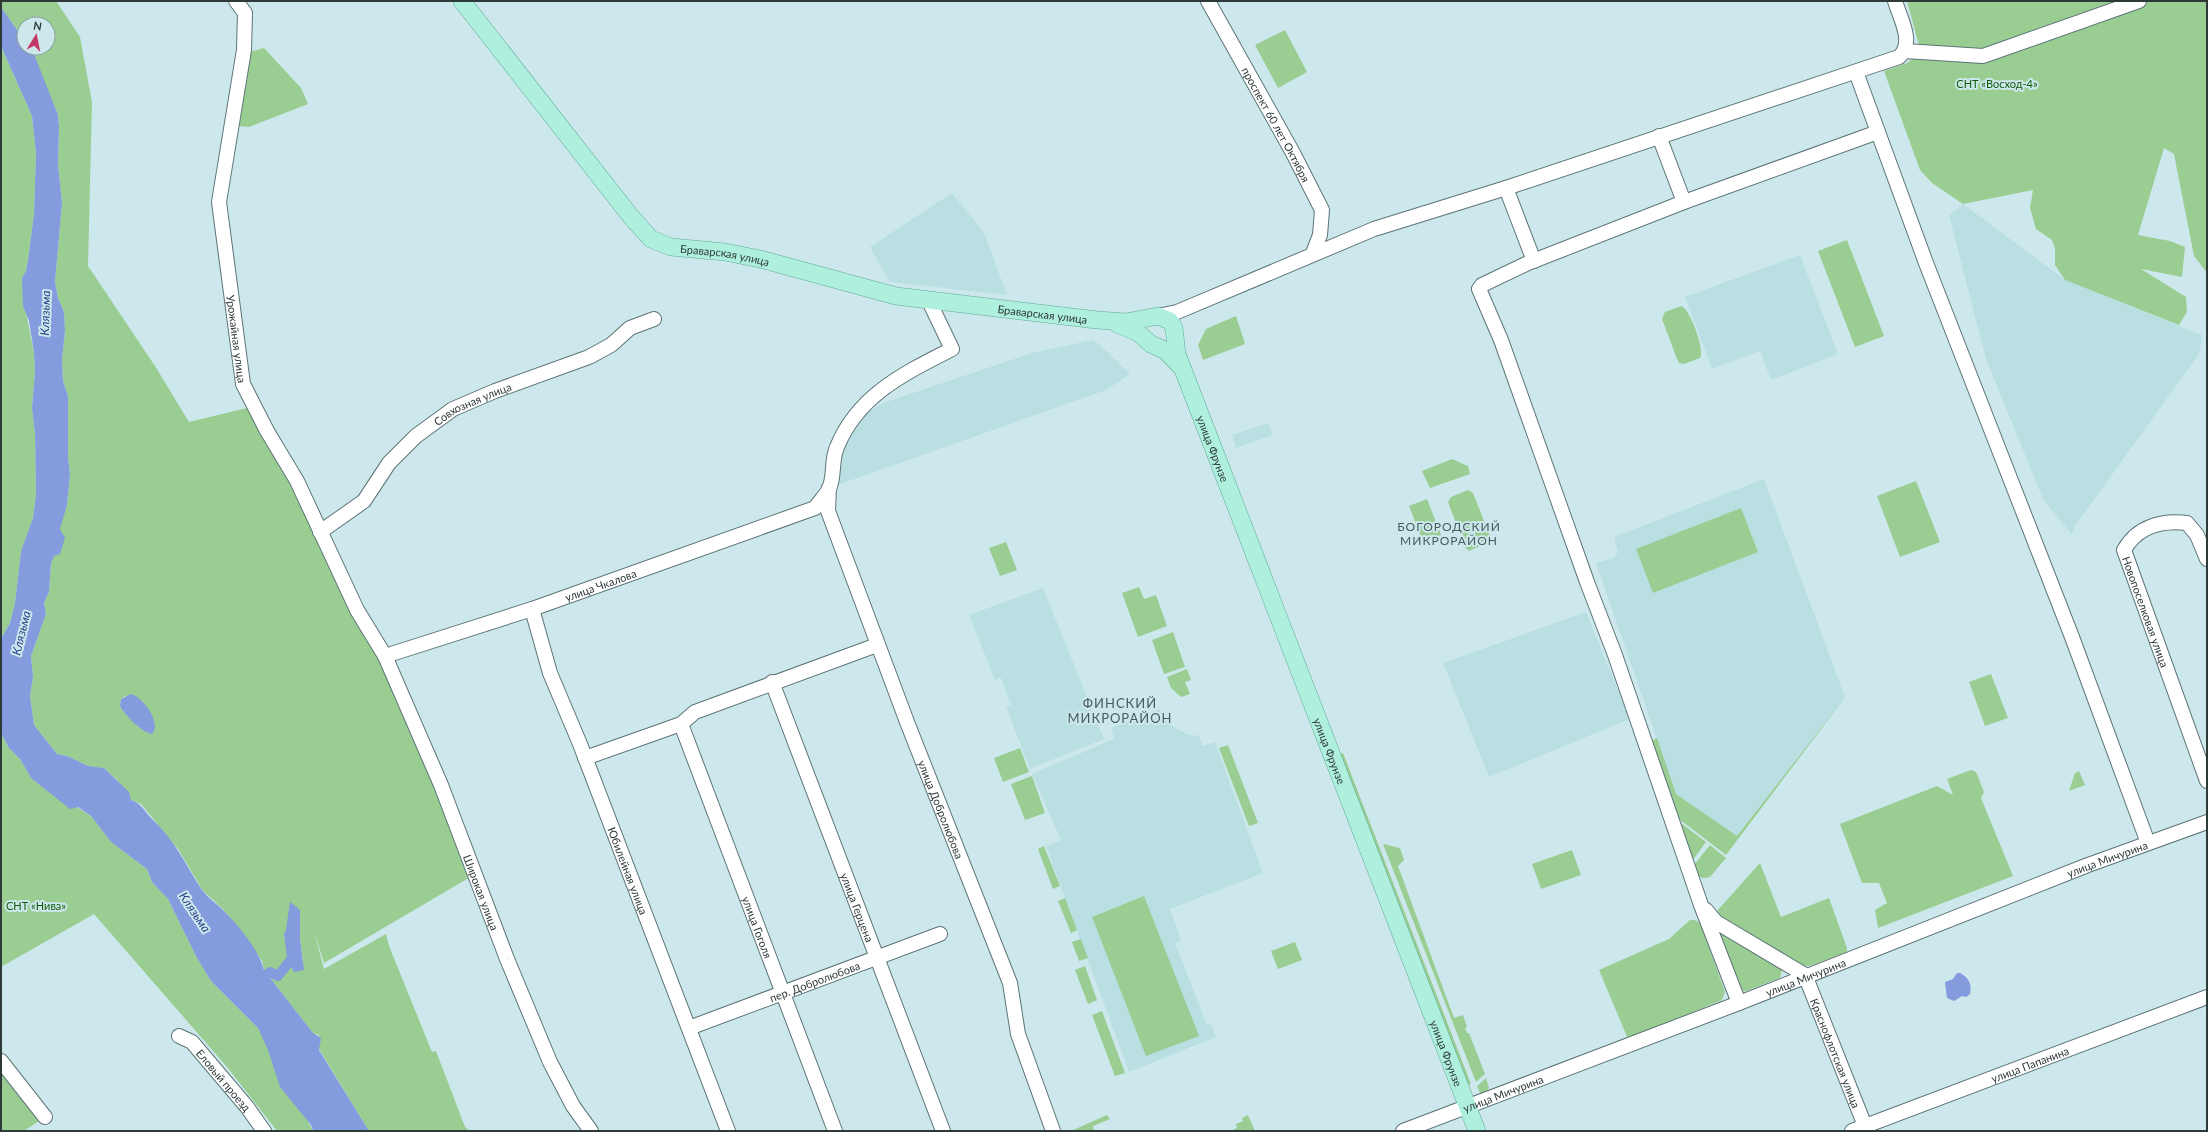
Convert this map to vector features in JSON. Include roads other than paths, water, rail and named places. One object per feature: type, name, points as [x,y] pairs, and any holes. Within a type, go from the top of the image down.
[{"type":"main road","name":"Браварская улица","points":[[462,1],[632,218],[651,239],[671,247],[725,252],[760,259],[896,296],[1097,320]]},
{"type":"main road","points":[[1145,338],[1144,325],[1154,317]]},
{"type":"main road","points":[[1097,320],[1126,322],[1154,317],[1170,320],[1174,331],[1171,341],[1159,347]]},
{"type":"main road","points":[[1097,320],[1130,328],[1151,344],[1159,347],[1172,356],[1184,371]]},
{"type":"main road","name":"улица Фрунзе","points":[[1174,331],[1177,354],[1477,1131]]},
{"type":"street","name":"Урожайная улица","points":[[236,1],[245,12],[244,50],[219,202],[243,384],[267,431],[297,481],[357,610],[383,652]]},
{"type":"street","name":"проспект 60 лет Октября","points":[[1208,1],[1293,153],[1322,210],[1320,235],[1313,253]]},
{"type":"street","points":[[1154,317],[1176,312],[1313,253],[1374,229],[1506,188],[1899,57],[1905,51],[1906,36],[1895,1]]},
{"type":"street","points":[[1905,51],[1983,56],[2139,1]]},
{"type":"street","points":[[1856,72],[1926,263],[2072,637],[2148,843]]},
{"type":"street","points":[[1739,1003],[1701,904],[1615,655],[1563,515],[1501,340],[1479,290],[1482,284],[1534,261],[1684,202],[1878,132]]},
{"type":"street","points":[[1659,136],[1684,202]]},
{"type":"street","points":[[1506,188],[1534,261]]},
{"type":"street","name":"улица Добролюбова","points":[[929,301],[952,349],[894,380],[866,403],[845,427],[836,449],[829,488],[828,512],[877,645],[1010,983],[1018,1034],[1053,1131]]},
{"type":"street","points":[[1174,331],[1178,316],[1185,308]]},
{"type":"street","name":"Совхозная улица","points":[[320,532],[364,501],[389,463],[416,436],[453,409],[495,391],[589,357],[611,346],[630,328],[654,319]]},
{"type":"street","name":"улица Чкалова","points":[[383,652],[532,609],[815,508],[829,488]]},
{"type":"street","name":"Новопоселковая улица","points":[[2207,559],[2196,535],[2187,523],[2171,521],[2156,525],[2131,537],[2124,550],[2207,781]]},
{"type":"street","name":"Юбилейная улица","points":[[532,609],[550,673],[585,758],[728,1131]]},
{"type":"street","points":[[585,758],[681,724],[695,712],[772,682],[877,645]]},
{"type":"street","name":"Широкая улица","points":[[383,652],[441,785],[507,959],[550,1062],[573,1106],[591,1131]]},
{"type":"street","name":"улица Герцена","points":[[772,682],[943,1131]]},
{"type":"street","name":"улица Гоголя","points":[[681,724],[835,1131]]},
{"type":"street","name":"улица Мичурина","points":[[1403,1131],[1739,1003],[1805,975],[2148,843],[2207,822]]},
{"type":"street","points":[[1701,904],[1716,922],[1805,975]]},
{"type":"street","name":"пер. Добролюбова","points":[[689,1028],[940,934]]},
{"type":"street","name":"Краснофлотская улица","points":[[1805,975],[1866,1128]]},
{"type":"street","name":"улица Папанина","points":[[1852,1131],[1866,1128],[2207,997]]},
{"type":"street","name":"Еловый проезд","points":[[179,1036],[192,1042],[247,1108],[264,1131]]},
{"type":"street","points":[[1,1061],[45,1117]]},
{"type":"water","name":"Клязьма","points":[[1,7],[16,29],[16,56],[35,56],[58,115],[59,127],[58,164],[62,203],[55,282],[58,298],[64,312],[65,331],[62,359],[63,381],[68,396],[68,457],[70,474],[67,505],[60,529],[65,538],[60,554],[54,556],[51,563],[49,592],[44,603],[46,614],[31,656],[33,677],[30,696],[34,725],[57,754],[67,756],[88,766],[104,768],[129,792],[131,800],[141,806],[168,836],[202,890],[241,930],[257,953],[264,970],[313,1033],[321,1038],[319,1050],[369,1131],[313,1131],[311,1125],[280,1087],[268,1050],[258,1028],[211,981],[197,958],[168,899],[152,882],[147,869],[111,842],[91,816],[78,807],[70,809],[31,778],[20,759],[9,748],[1,733],[1,639],[10,623],[15,603],[21,551],[33,518],[36,494],[35,434],[32,408],[35,371],[34,352],[29,321],[23,306],[22,278],[26,271],[34,214],[36,153],[32,116],[1,46]]},
{"type":"water","points":[[131,694],[141,700],[150,711],[155,724],[152,734],[143,730],[134,723],[120,706],[121,699]]},
{"type":"water","points":[[290,902],[300,910],[300,939],[304,970],[294,972],[287,958],[284,934],[286,930]]},
{"type":"water","points":[[1957,973],[1960,973],[1968,979],[1971,990],[1970,994],[1966,997],[1962,996],[1954,1001],[1947,998],[1945,982],[1953,979]]},
{"type":"waterway","points":[[257,983],[270,972],[278,976],[289,962]]},
{"type":"district","name":"БОГОРОДСКИЙ МИКРОРАЙОН","points":[[1449,533]]},
{"type":"district","name":"ФИНСКИЙ МИКРОРАЙОН","points":[[1120,710]]},
{"type":"park label","name":"СНТ «Восход-4»","points":[[1997,83]]},
{"type":"park label","name":"СНТ «Нива»","points":[[36,905]]}]
